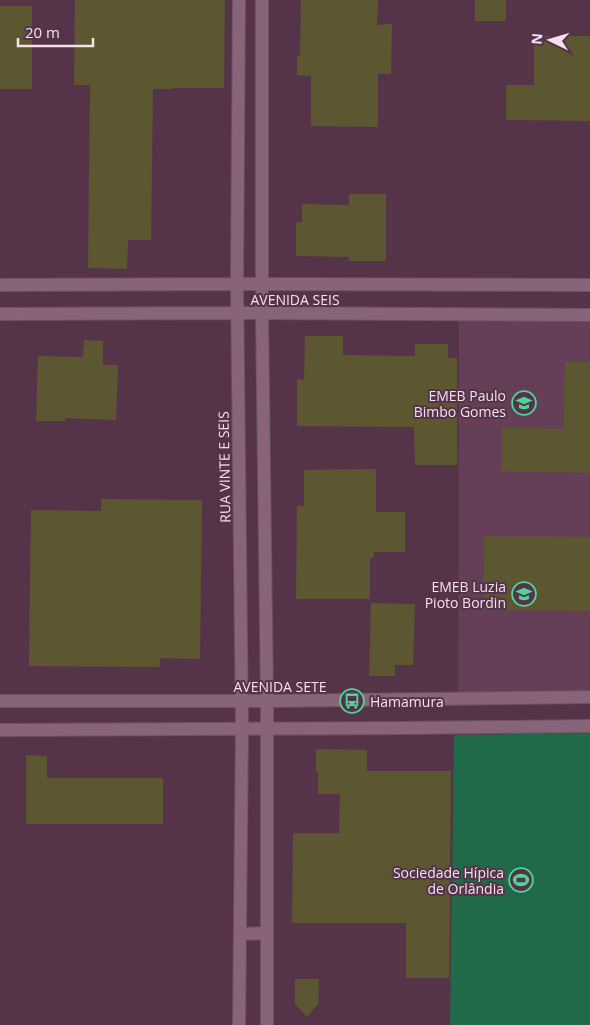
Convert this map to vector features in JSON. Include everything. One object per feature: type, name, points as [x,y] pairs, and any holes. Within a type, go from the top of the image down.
[{"type":"street","name":"RUA VINTE E SEIS","points":[[239,0],[236,284],[238,313],[242,700],[239,1025]]},
{"type":"street","points":[[262,0],[262,314],[267,701],[267,1025]]},
{"type":"street","name":"AVENIDA SEIS","points":[[0,285],[590,285]]},
{"type":"street","name":"AVENIDA SEIS","points":[[0,314],[590,315]]},
{"type":"street","name":"AVENIDA SETE","points":[[0,701],[267,701],[590,697]]},
{"type":"street","points":[[0,730],[590,726]]},
{"type":"street","points":[[240,934],[267,933]]},
{"type":"shaded area","points":[[459,314],[590,316],[590,697],[458,699]]},
{"type":"green space","name":"Sociedade Hípica de Orlândia","points":[[590,733],[590,1025],[450,1025],[454,735]]},
{"type":"building","points":[[75,0],[225,0],[224,88],[153,89],[151,240],[128,240],[127,269],[88,268],[90,85],[74,85]]},
{"type":"building","points":[[301,0],[378,0],[377,25],[392,24],[391,74],[378,74],[378,127],[311,126],[311,76],[297,75],[297,56],[300,56]]},
{"type":"building","points":[[475,0],[506,0],[506,21],[475,21]]},
{"type":"building","points":[[0,6],[32,6],[32,89],[0,89]]},
{"type":"building","points":[[534,36],[590,36],[590,121],[506,120],[506,85],[534,85]]},
{"type":"building","points":[[349,194],[386,194],[386,261],[349,261],[349,257],[296,256],[296,223],[302,222],[302,204],[349,205]]},
{"type":"building","points":[[305,336],[343,336],[343,355],[415,356],[415,344],[448,344],[448,358],[457,358],[457,465],[415,465],[414,427],[297,426],[297,379],[304,380]]},
{"type":"building","points":[[84,340],[103,341],[103,365],[118,365],[116,420],[65,418],[65,421],[36,421],[38,356],[83,357]]},
{"type":"building","points":[[565,362],[590,362],[590,473],[501,471],[502,427],[563,429]]},
{"type":"building","points":[[376,469],[376,512],[405,512],[405,552],[374,552],[373,558],[370,558],[370,599],[296,599],[297,506],[304,506],[304,470]]},
{"type":"building","points":[[101,499],[202,500],[200,659],[160,658],[160,667],[29,666],[31,510],[101,511]]},
{"type":"building","points":[[484,536],[590,537],[590,611],[483,610]]},
{"type":"building","points":[[371,603],[415,604],[413,665],[395,665],[395,676],[369,676]]},
{"type":"building","points":[[316,749],[367,750],[367,771],[451,771],[449,978],[406,978],[406,923],[292,923],[293,833],[339,833],[340,794],[318,794]]},
{"type":"building","points":[[26,755],[47,756],[47,778],[163,778],[163,824],[26,824]]},
{"type":"building","points":[[295,979],[319,979],[318,1004],[307,1017],[295,1004]]},
{"type":"place","name":"EMEB Paulo Bimbo Gomes","points":[[524,403]]},
{"type":"place","name":"EMEB Luzia Pioto Bordin","points":[[524,594]]},
{"type":"place","name":"Hamamura","points":[[352,701]]},
{"type":"place","name":"Sociedade Hípica de Orlândia","points":[[521,880]]}]
